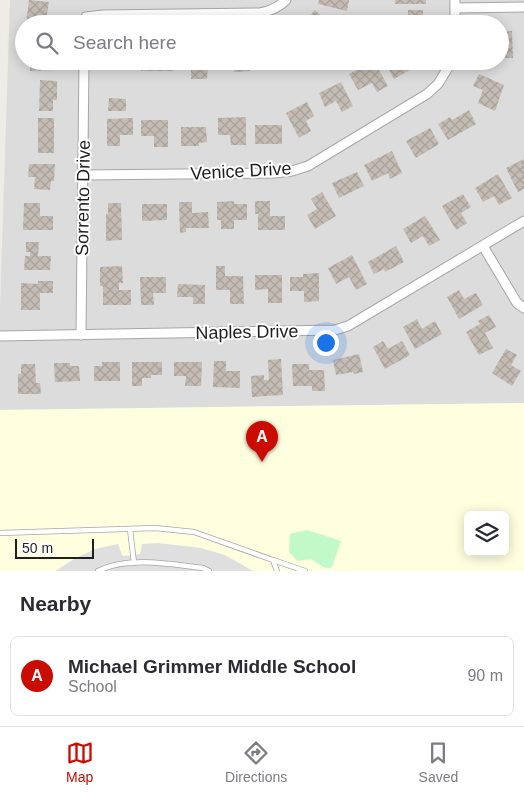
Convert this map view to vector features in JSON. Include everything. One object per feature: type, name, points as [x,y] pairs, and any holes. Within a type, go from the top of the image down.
[{"type":"street","points":[[103,15],[260,13],[272,10],[286,0]]},
{"type":"street","points":[[455,4],[524,7]]},
{"type":"street","name":"Sorrento Drive","points":[[81,335],[84,70]]},
{"type":"street","name":"Venice Drive","points":[[83,175],[275,173],[292,171],[308,166],[426,94],[438,84],[447,70]]},
{"type":"street","name":"Naples Drive","points":[[0,336],[335,330],[348,326],[524,221]]},
{"type":"street","points":[[483,246],[517,303],[524,308]]},
{"type":"lane","points":[[0,533],[155,528],[194,532],[305,571]]},
{"type":"lane","points":[[130,529],[134,563]]},
{"type":"lane","points":[[273,560],[277,571]]},
{"type":"lane","points":[[98,571],[107,566],[154,561],[203,568],[209,571]]},
{"type":"shaded area","points":[[10,0],[524,0],[524,403],[0,410],[0,308]]},
{"type":"shaded area","points":[[524,403],[524,571],[0,571],[0,410]]},
{"type":"shaded area","points":[[158,543],[201,548],[225,555],[253,571],[55,571],[95,549],[118,544],[124,556],[140,554],[142,544]]},
{"type":"green space","points":[[307,530],[341,541],[332,567],[326,568],[311,559],[298,561],[289,552],[290,534]]},
{"type":"building","points":[[29,0],[49,2],[47,15],[27,15]]},
{"type":"building","points":[[319,0],[349,0],[347,11],[318,4]]},
{"type":"building","points":[[395,0],[426,0],[426,4],[395,4]]},
{"type":"building","points":[[315,10],[320,15],[310,15]]},
{"type":"building","points":[[408,10],[423,10],[423,15],[408,15]]},
{"type":"building","points":[[509,31],[512,31],[513,58],[509,58]]},
{"type":"building","points":[[141,70],[173,70],[173,71]]},
{"type":"building","points":[[191,70],[208,70],[207,79],[191,79]]},
{"type":"building","points":[[234,70],[250,71],[234,72]]},
{"type":"building","points":[[357,70],[379,70],[388,86],[377,92],[372,83],[358,90],[349,74]]},
{"type":"building","points":[[389,70],[410,70],[394,79]]},
{"type":"building","points":[[479,74],[504,85],[495,111],[478,103],[483,90],[473,86]]},
{"type":"building","points":[[40,80],[57,81],[57,100],[53,100],[53,111],[39,111]]},
{"type":"building","points":[[341,82],[353,106],[342,112],[336,101],[325,107],[319,93]]},
{"type":"building","points":[[109,98],[126,99],[126,111],[108,111]]},
{"type":"building","points":[[307,102],[314,116],[306,121],[311,131],[299,138],[286,113]]},
{"type":"building","points":[[469,110],[476,124],[448,140],[438,124],[450,117],[452,120]]},
{"type":"building","points":[[246,117],[246,145],[231,145],[230,135],[218,135],[218,118]]},
{"type":"building","points":[[38,118],[54,118],[54,153],[38,153]]},
{"type":"building","points":[[133,118],[133,135],[120,135],[120,146],[107,146],[107,119]]},
{"type":"building","points":[[141,120],[168,120],[168,147],[154,147],[154,136],[141,136]]},
{"type":"building","points":[[255,125],[282,125],[282,144],[255,144]]},
{"type":"building","points":[[181,127],[206,127],[207,142],[199,143],[199,146],[181,146]]},
{"type":"building","points":[[430,128],[439,144],[416,158],[406,141]]},
{"type":"building","points":[[392,151],[402,173],[390,179],[388,173],[372,181],[364,165]]},
{"type":"building","points":[[524,159],[524,189],[518,192],[506,168]]},
{"type":"building","points":[[29,164],[55,164],[54,181],[51,181],[50,190],[34,189],[35,177],[28,177]]},
{"type":"building","points":[[357,172],[364,186],[339,198],[332,183]]},
{"type":"building","points":[[498,174],[512,198],[499,205],[494,196],[483,202],[475,188]]},
{"type":"building","points":[[322,192],[336,216],[315,229],[307,215],[317,209],[311,199]]},
{"type":"building","points":[[463,194],[471,207],[461,213],[467,223],[456,230],[442,206]]},
{"type":"building","points":[[234,201],[234,204],[247,204],[247,220],[234,220],[234,229],[221,229],[221,220],[217,220],[217,202]]},
{"type":"building","points":[[255,201],[270,201],[270,216],[285,216],[285,230],[258,230],[258,214],[255,214]]},
{"type":"building","points":[[179,202],[192,202],[192,213],[208,212],[209,228],[186,228],[186,232],[180,233]]},
{"type":"building","points":[[24,203],[40,203],[40,216],[53,216],[53,230],[23,230]]},
{"type":"building","points":[[108,203],[121,203],[122,240],[106,241]]},
{"type":"building","points":[[142,204],[167,204],[167,220],[142,221]]},
{"type":"building","points":[[425,216],[440,240],[429,246],[423,236],[411,243],[403,229]]},
{"type":"building","points":[[26,242],[39,242],[38,256],[51,256],[50,270],[24,270],[25,256],[30,256],[30,252],[26,252]]},
{"type":"building","points":[[396,246],[404,262],[385,272],[384,269],[374,274],[368,262]]},
{"type":"building","points":[[352,255],[367,284],[356,290],[349,277],[336,284],[328,268]]},
{"type":"building","points":[[122,266],[123,283],[119,283],[119,290],[131,290],[131,305],[103,305],[100,267]]},
{"type":"building","points":[[216,266],[225,266],[225,276],[243,276],[244,304],[230,304],[230,290],[216,290]]},
{"type":"building","points":[[319,273],[319,301],[304,302],[304,291],[290,291],[290,277],[303,277],[303,274]]},
{"type":"building","points":[[255,275],[282,275],[282,303],[268,303],[268,289],[255,290]]},
{"type":"building","points":[[140,277],[166,277],[166,293],[153,293],[154,305],[141,305]]},
{"type":"building","points":[[38,281],[53,281],[53,293],[40,293],[40,310],[21,310],[21,283],[38,284]]},
{"type":"building","points":[[178,284],[205,285],[205,304],[193,304],[193,297],[177,297]]},
{"type":"building","points":[[459,290],[464,299],[476,293],[483,305],[459,319],[447,297]]},
{"type":"building","points":[[489,315],[496,327],[485,333],[493,348],[479,355],[466,332],[480,324],[478,321]]},
{"type":"building","points":[[417,319],[422,329],[435,321],[442,334],[415,349],[403,327]]},
{"type":"building","points":[[383,341],[388,349],[402,341],[410,355],[385,369],[373,347]]},
{"type":"building","points":[[506,349],[517,355],[511,365],[521,371],[512,386],[492,373]]},
{"type":"building","points":[[359,354],[363,372],[336,375],[333,360]]},
{"type":"building","points":[[281,359],[283,395],[252,397],[251,376],[264,375],[264,380],[269,380],[268,360]]},
{"type":"building","points":[[214,361],[226,361],[226,371],[240,371],[240,388],[213,387]]},
{"type":"building","points":[[102,362],[120,362],[120,381],[94,381],[94,366],[102,366]]},
{"type":"building","points":[[132,362],[162,362],[162,375],[151,375],[151,378],[142,378],[142,386],[132,386]]},
{"type":"building","points":[[174,362],[202,362],[201,386],[185,386],[186,376],[174,376]]},
{"type":"building","points":[[54,363],[70,363],[70,366],[79,366],[80,381],[55,382]]},
{"type":"building","points":[[21,364],[35,364],[36,383],[40,383],[41,394],[18,394],[18,374],[21,374]]},
{"type":"building","points":[[292,364],[309,364],[309,370],[324,370],[325,391],[312,391],[312,386],[293,386]]},
{"type":"place","name":"Michael Grimmer Middle School","points":[[262,462]]}]
